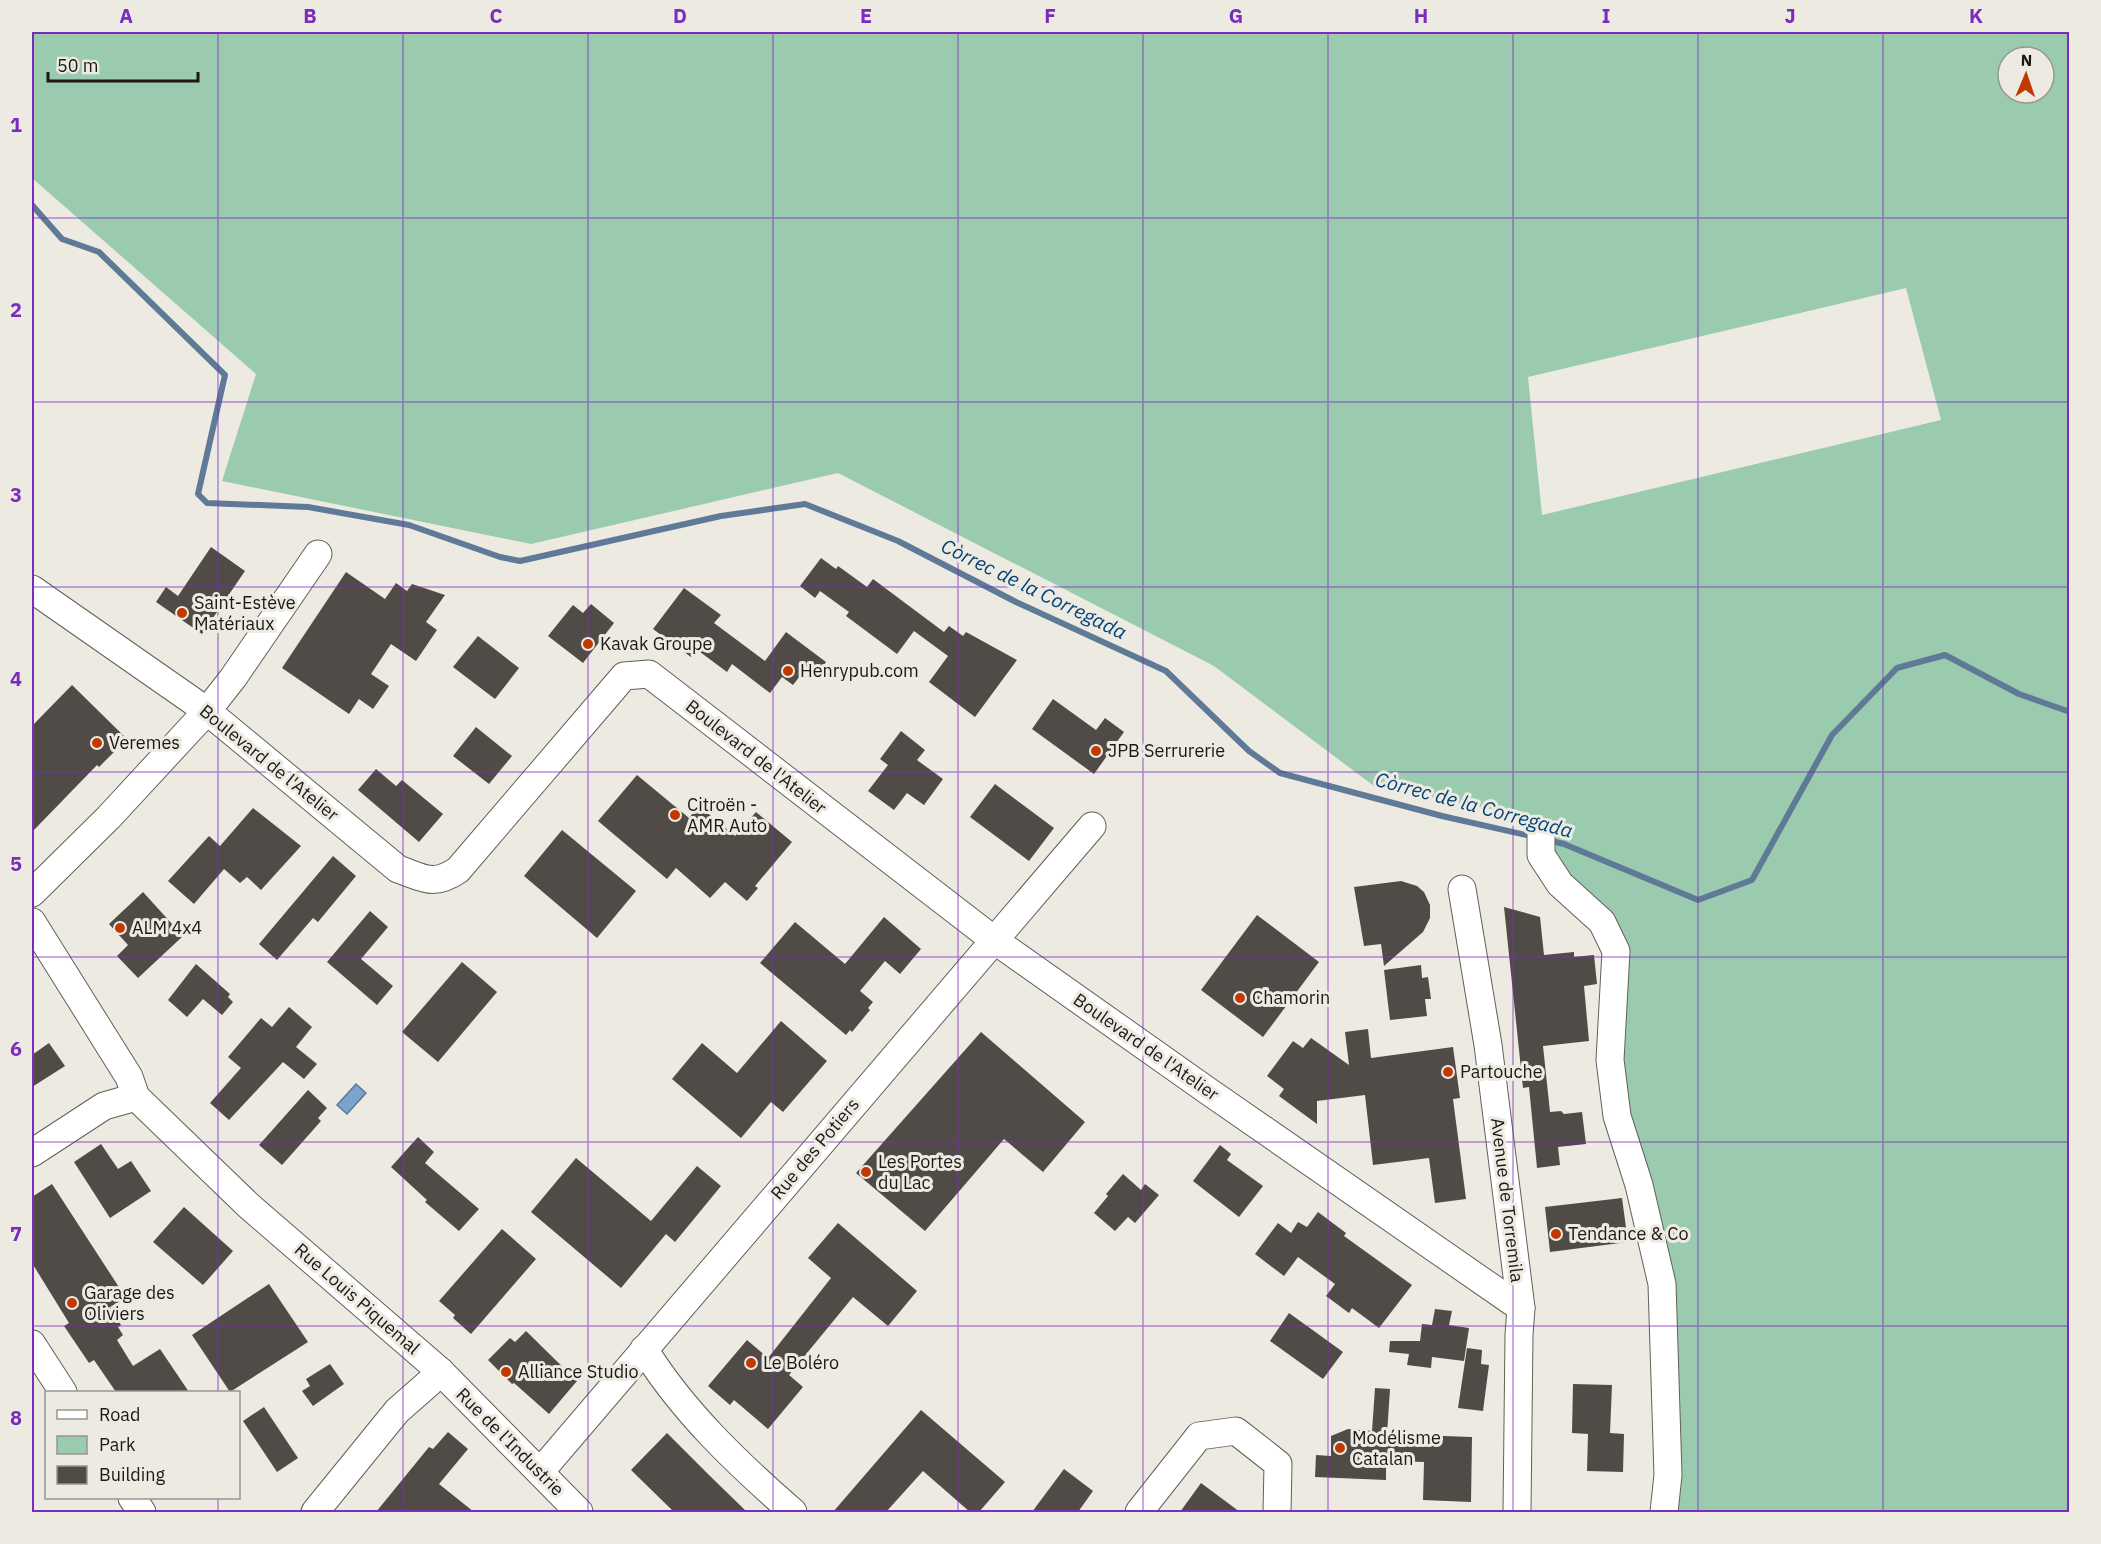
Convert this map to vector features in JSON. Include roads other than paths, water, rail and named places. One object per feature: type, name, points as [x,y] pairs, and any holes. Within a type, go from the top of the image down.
[{"type":"street","points":[[32,893],[109,817],[207,711],[233,678],[318,554]]},
{"type":"street","name":"Boulevard de l'Atelier","points":[[32,589],[207,711],[398,869],[426,879],[444,880],[459,870],[624,676],[649,674],[994,940],[1521,1308]]},
{"type":"street","name":"Rue des Potiers","points":[[540,1472],[1092,826]]},
{"type":"street","points":[[1540,839],[1541,855],[1560,884],[1602,922],[1616,951],[1610,1060],[1617,1116],[1639,1185],[1662,1284],[1668,1475],[1664,1512]]},
{"type":"street","name":"Avenue de Torremila","points":[[1462,889],[1488,1045],[1521,1308],[1517,1512]]},
{"type":"street","name":"Rue Louis Piquemal","points":[[32,922],[129,1077],[136,1097],[249,1206],[440,1371]]},
{"type":"street","points":[[32,1154],[104,1106],[136,1097]]},
{"type":"street","points":[[32,1344],[62,1391]]},
{"type":"street","points":[[644,1349],[692,1415],[793,1512]]},
{"type":"street","points":[[315,1512],[397,1411],[440,1371]]},
{"type":"street","name":"Rue de l'Industrie","points":[[440,1371],[579,1512]]},
{"type":"street","points":[[1139,1512],[1199,1436],[1236,1431],[1278,1464],[1277,1512]]},
{"type":"street","points":[[133,1499],[142,1512]]},
{"type":"water","points":[[356,1084],[366,1093],[347,1114],[337,1105]]},
{"type":"waterway","name":"Còrrec de la Corregada","points":[[32,205],[62,239],[99,252],[225,375],[198,494],[207,503],[308,507],[409,525],[500,557],[520,561],[721,516],[805,504],[898,541],[1016,602],[1166,671],[1249,751],[1280,773],[1442,816],[1535,837]]},
{"type":"waterway","name":"Còrrec de la Corregada","points":[[1547,840],[1564,844],[1698,900],[1752,880],[1832,735],[1897,668],[1945,655],[2019,694],[2070,712]]},
{"type":"place","name":"Saint-Estève Matériaux","points":[[182,613]]},
{"type":"place","name":"Kavak Groupe","points":[[588,644]]},
{"type":"place","name":"Henrypub.com","points":[[788,671]]},
{"type":"place","name":"Veremes","points":[[97,743]]},
{"type":"place","name":"JPB Serrurerie","points":[[1096,751]]},
{"type":"place","name":"Citroën - AMR Auto","points":[[675,815]]},
{"type":"place","name":"ALM 4x4","points":[[120,928]]},
{"type":"place","name":"Chamorin","points":[[1240,998]]},
{"type":"place","name":"Partouche","points":[[1448,1072]]},
{"type":"place","name":"Les Portes du Lac","points":[[866,1172]]},
{"type":"place","name":"Tendance & Co","points":[[1556,1234]]},
{"type":"place","name":"Garage des Oliviers","points":[[72,1303]]},
{"type":"place","name":"Le Boléro","points":[[751,1363]]},
{"type":"place","name":"Alliance Studio","points":[[506,1372]]},
{"type":"place","name":"Modélisme Catalan","points":[[1340,1448]]}]
